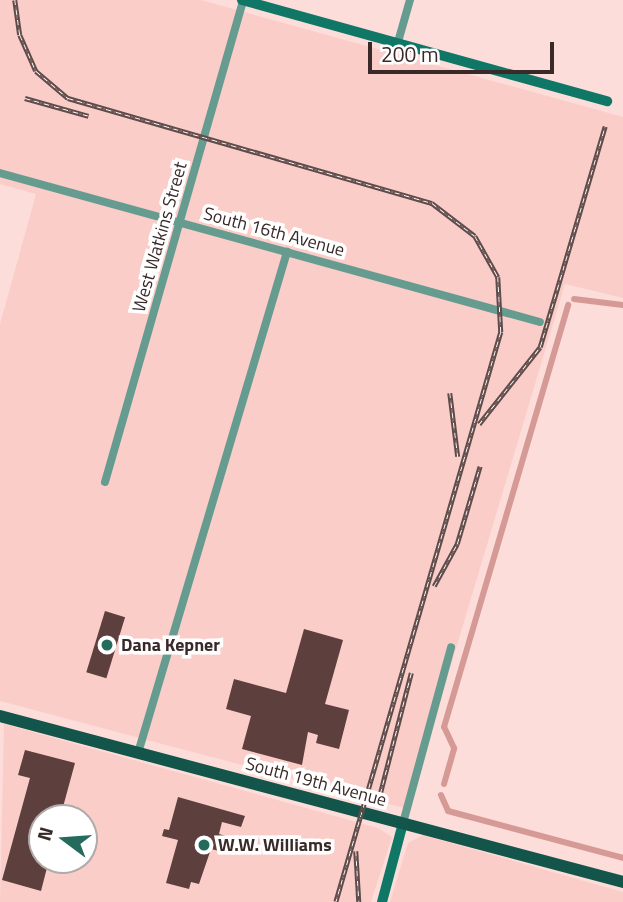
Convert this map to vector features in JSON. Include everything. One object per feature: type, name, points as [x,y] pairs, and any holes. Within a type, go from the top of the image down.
[{"type":"main road","points":[[248,1],[607,101]]},
{"type":"main road","name":"South 19th Avenue","points":[[0,716],[623,882]]},
{"type":"main road","points":[[383,902],[403,823]]},
{"type":"street","points":[[397,42],[410,0]]},
{"type":"street","name":"West Watkins Street","points":[[104,482],[248,1]]},
{"type":"street","name":"South 16th Avenue","points":[[0,173],[540,322]]},
{"type":"street","points":[[138,753],[286,252]]},
{"type":"street","points":[[403,823],[451,647]]},
{"type":"shaded area","points":[[0,0],[201,0],[623,117],[623,298],[565,284],[408,809],[0,701],[0,324],[36,194],[0,184]]},
{"type":"shaded area","points":[[4,724],[378,828],[392,837],[371,902],[0,902]]},
{"type":"shaded area","points":[[423,835],[623,892],[623,902],[390,902],[408,843]]},
{"type":"building","name":"Dana Kepner","points":[[105,611],[125,617],[106,678],[86,672]]},
{"type":"building","points":[[304,629],[343,640],[325,704],[349,710],[339,749],[316,743],[318,735],[308,732],[302,765],[242,749],[251,716],[226,709],[234,679],[286,693]]},
{"type":"building","points":[[25,750],[75,763],[64,804],[28,804],[28,874],[45,874],[41,891],[2,880],[30,778],[18,775]]},
{"type":"building","name":"W.W. Williams","points":[[178,797],[245,816],[241,827],[222,822],[219,834],[232,838],[228,853],[211,849],[199,884],[191,882],[189,889],[166,883],[178,840],[162,836],[164,829],[169,830]]},
{"type":"waterway","points":[[574,299],[623,305]]},
{"type":"waterway","points":[[444,784],[454,748],[444,727],[568,305]]},
{"type":"waterway","points":[[441,795],[448,811],[623,858]]},
{"type":"railway","points":[[15,0],[20,35],[36,71],[68,98],[432,203],[475,236],[498,277],[501,332],[336,902]]},
{"type":"railway","points":[[25,98],[89,116]]},
{"type":"railway","points":[[479,424],[540,347],[605,126]]},
{"type":"railway","points":[[450,393],[458,457]]},
{"type":"railway","points":[[434,586],[457,544],[480,466]]},
{"type":"railway","points":[[380,794],[411,673]]},
{"type":"railway","points":[[356,851],[359,902]]},
{"type":"place","name":"Dana Kepner","points":[[107,645]]},
{"type":"place","name":"W.W. Williams","points":[[204,845]]}]
